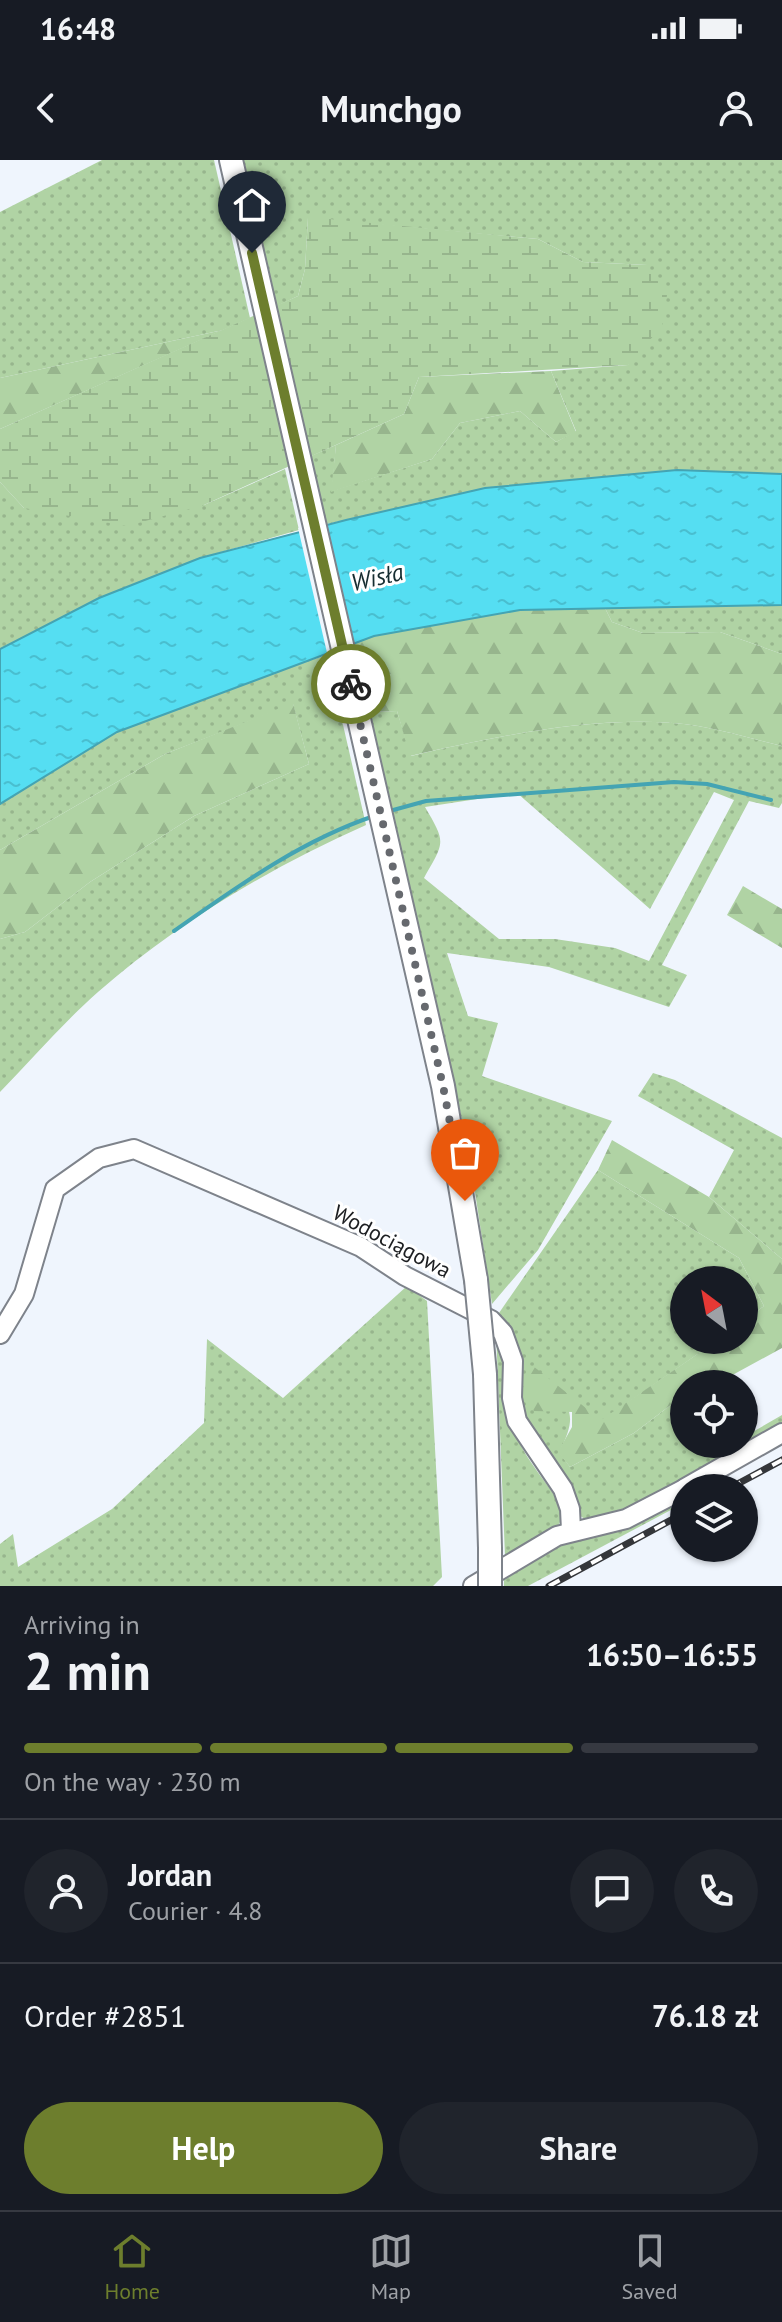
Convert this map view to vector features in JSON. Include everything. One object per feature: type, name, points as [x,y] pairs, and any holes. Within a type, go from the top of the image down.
[{"type":"main road","points":[[231,160],[453,1138],[476,1280],[485,1374],[490,1586]]},
{"type":"street","name":"Wodociągowa","points":[[0,1334],[24,1294],[55,1189],[99,1158],[116,1151],[134,1149],[146,1153],[361,1247],[405,1276],[491,1320],[503,1333],[513,1361],[512,1398],[517,1421],[563,1489],[570,1509],[571,1530]]},
{"type":"street","points":[[709,1474],[782,1433]]},
{"type":"street","points":[[473,1586],[571,1530],[626,1519],[670,1495]]},
{"type":"green space","points":[[102,160],[214,160],[250,318],[223,330],[0,378],[0,212]]},
{"type":"green space","points":[[243,160],[782,160],[782,474],[677,470],[485,488],[327,524],[311,456],[336,445],[332,491],[432,459],[460,423],[520,411],[556,442],[576,431],[551,371],[628,365],[647,265],[583,262],[538,239],[308,218],[305,269],[298,296],[277,306]]},
{"type":"green space","points":[[308,217],[538,239],[583,262],[647,265],[667,295],[662,326],[628,365],[419,377],[404,414],[204,505],[127,526],[24,508],[0,482],[0,429],[298,296],[305,269]]},
{"type":"green space","points":[[223,330],[0,429],[0,378]]},
{"type":"green space","points":[[551,371],[576,432],[556,442],[520,411],[460,423],[432,459],[331,492],[336,445],[404,414],[419,377]]},
{"type":"green space","points":[[285,469],[299,530],[200,558],[99,598],[0,649],[0,482],[24,508],[204,505]]},
{"type":"green space","points":[[782,605],[782,654],[720,632],[643,633],[612,622],[605,608]]},
{"type":"green space","points":[[605,608],[612,622],[643,633],[720,632],[782,654],[782,746],[698,726],[627,722],[553,728],[410,756],[397,711],[370,712],[353,644],[374,636],[520,610]]},
{"type":"green space","points":[[327,655],[366,825],[260,878],[160,943],[85,1004],[0,1092],[0,939],[25,932],[90,882],[194,816],[309,764],[293,704],[165,754],[0,850],[0,804],[117,732],[269,673]]},
{"type":"green space","points":[[293,703],[309,764],[194,816],[90,882],[25,932],[0,939],[0,850],[165,754]]},
{"type":"green space","points":[[397,711],[411,756],[553,728],[628,722],[698,726],[782,746],[782,803],[779,808],[749,801],[662,965],[687,975],[669,1007],[549,967],[447,953],[468,1016],[498,1023],[482,1076],[612,1121],[538,1250],[492,1304],[468,1146],[370,712]],"holes":[[[714,792],[734,800],[649,961],[615,948],[555,939],[499,939],[424,878],[440,842],[437,828],[425,807],[517,793],[650,909]]]},
{"type":"green space","points":[[743,886],[782,909],[782,948],[727,915]]},
{"type":"green space","points":[[653,1073],[675,1080],[782,1138],[782,1259],[709,1197],[734,1150],[638,1096]]},
{"type":"green space","points":[[612,1140],[709,1197],[782,1259],[782,1348],[742,1370],[674,1370],[698,1354],[758,1354],[758,1310],[764,1306],[758,1294],[758,1266],[743,1266],[739,1258],[598,1170]]},
{"type":"green space","points":[[598,1170],[739,1258],[743,1266],[670,1266],[670,1354],[698,1354],[670,1370],[670,1373],[601,1421],[533,1367],[567,1405],[570,1424],[559,1452],[570,1467],[634,1433],[670,1406],[670,1458],[727,1458],[699,1474],[670,1474],[670,1491],[645,1505],[589,1522],[579,1515],[520,1414],[513,1344],[499,1313]]},
{"type":"green space","points":[[407,1286],[427,1301],[442,1577],[433,1586],[0,1586],[0,1544],[13,1534],[18,1567],[112,1509],[204,1423],[207,1339],[283,1398]]},
{"type":"green space","points":[[758,1294],[764,1306],[758,1310]]},
{"type":"green space","points":[[496,1331],[504,1357],[516,1434],[525,1453],[565,1512],[558,1526],[505,1556]]},
{"type":"green space","points":[[533,1366],[601,1420],[670,1373],[670,1406],[634,1433],[570,1467],[558,1452],[572,1427],[572,1412],[534,1411],[521,1392]]},
{"type":"green space","points":[[782,1415],[782,1426],[758,1440],[758,1429]]},
{"type":"green space","points":[[670,1498],[670,1510],[528,1586],[504,1586],[504,1572],[569,1536]]},
{"type":"water","name":"Wisła","points":[[677,470],[782,474],[782,605],[520,610],[374,636],[117,732],[0,804],[0,649],[99,598],[200,558],[485,488]]},
{"type":"pier","points":[[324,521],[352,648],[328,657],[298,528]]},
{"type":"waterway","points":[[386,812],[426,801],[674,782],[707,784],[771,800]]},
{"type":"waterway","points":[[174,931],[295,852],[374,816]]},
{"type":"railway","points":[[756,1474],[782,1460]]},
{"type":"railway","points":[[549,1586],[670,1521]]},
{"type":"way so far","points":[[351,684],[443,1086],[465,1201]]},
{"type":"route","points":[[252,253],[351,684]]}]
